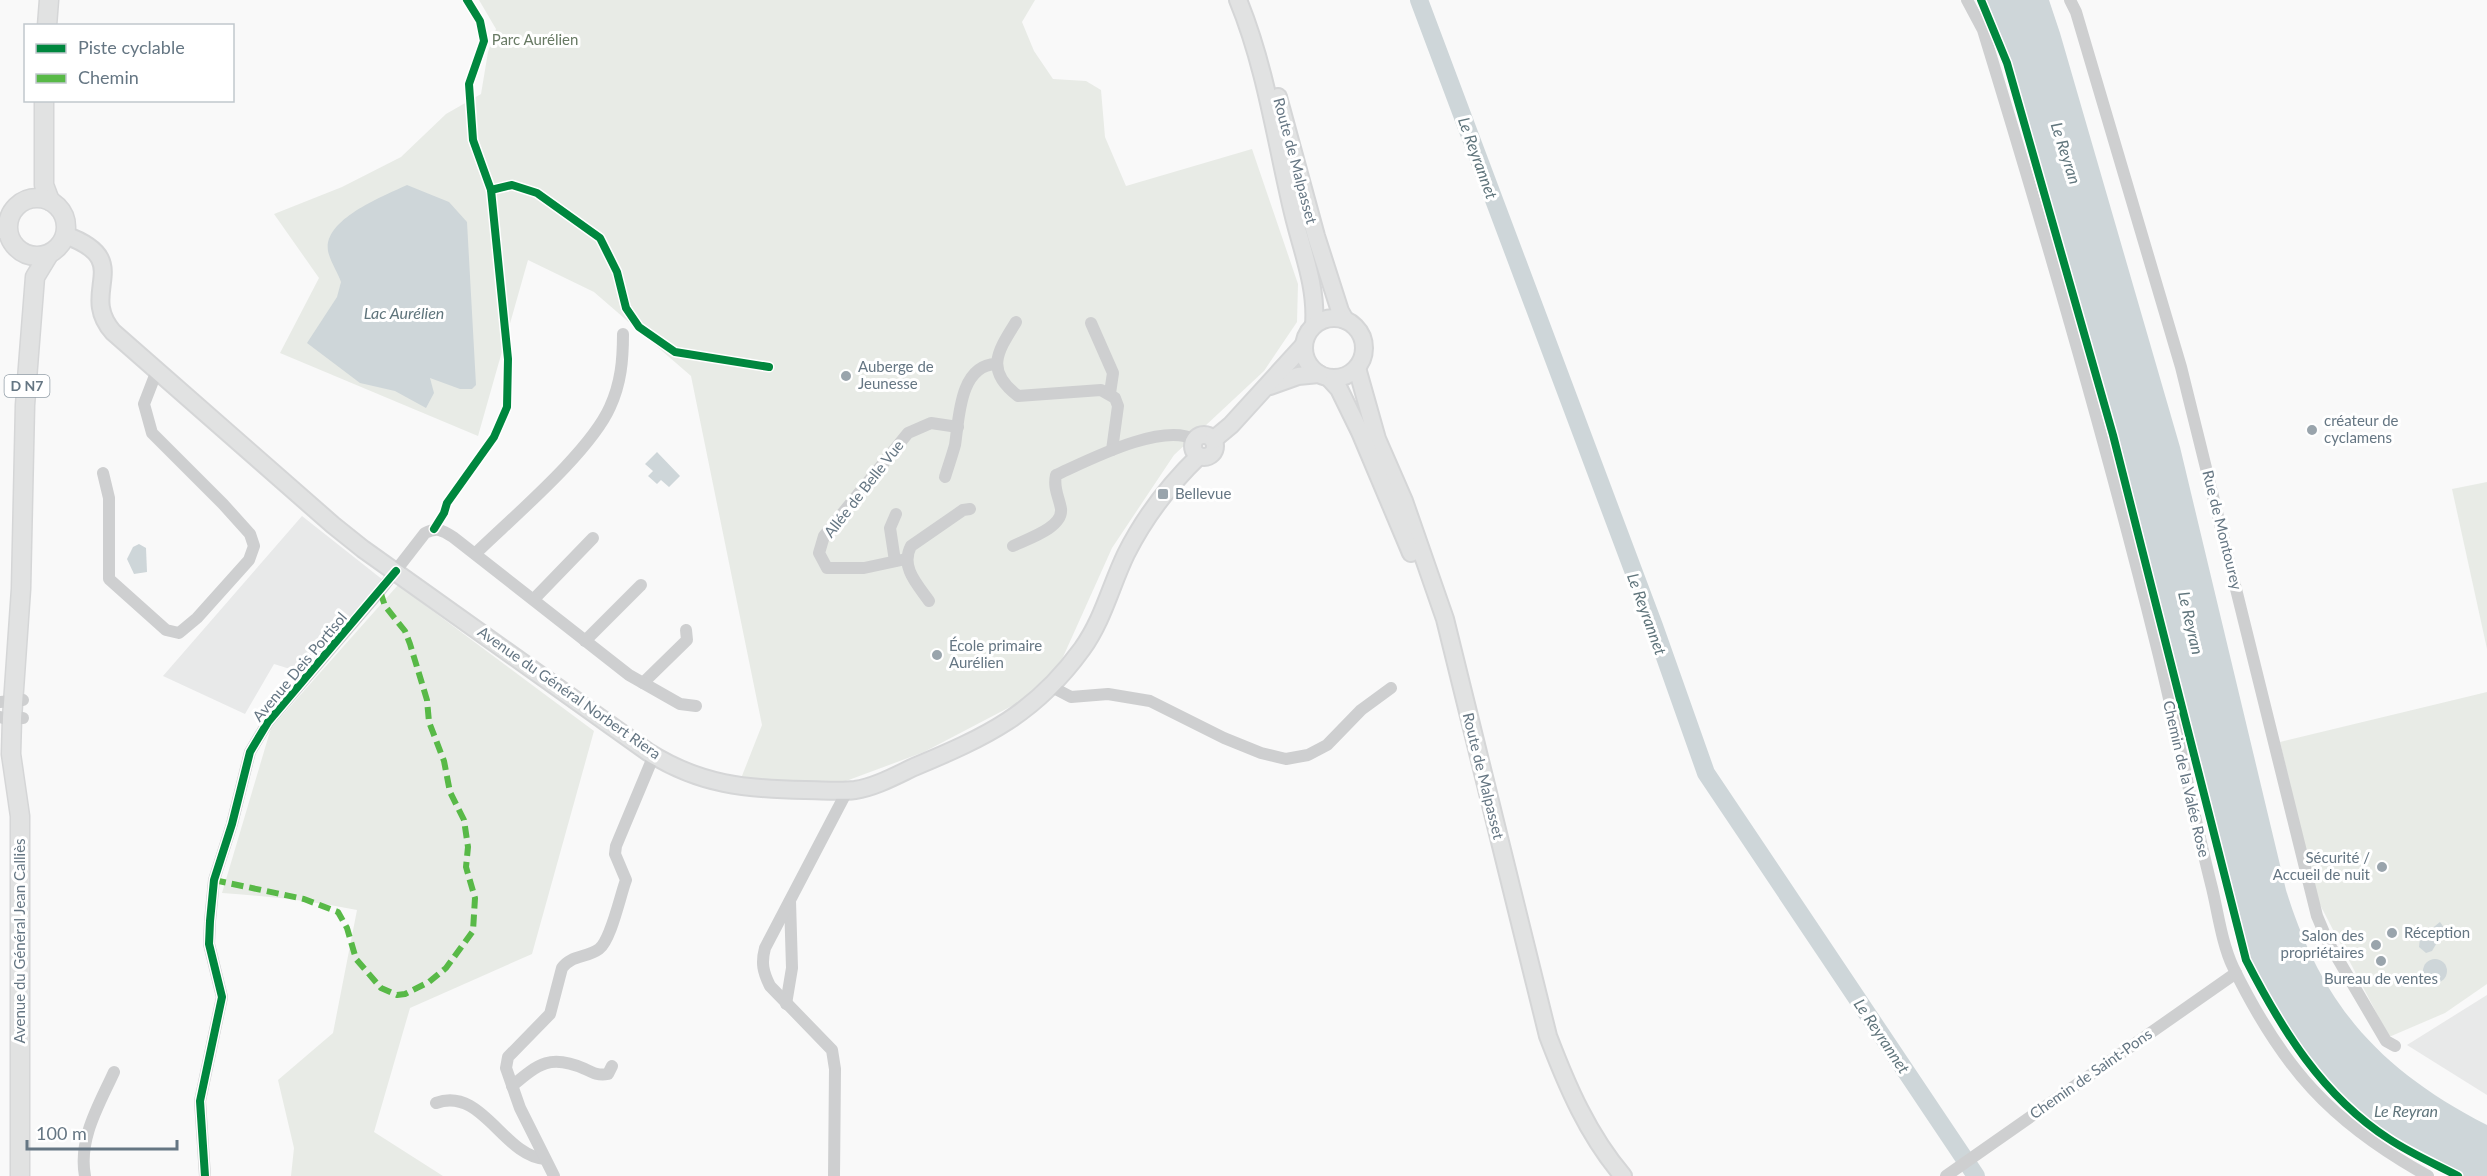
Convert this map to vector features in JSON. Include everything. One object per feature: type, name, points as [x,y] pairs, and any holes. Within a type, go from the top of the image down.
[{"type":"main road","points":[[47,24],[50,0]]},
{"type":"main road","name":"Route de Malpasset","points":[[1238,0],[1253,41],[1293,214],[1313,285],[1314,325]]},
{"type":"main road","name":"Route de Malpasset","points":[[1249,0],[1316,236],[1345,320]]},
{"type":"main road","points":[[43,102],[33,185],[28,200],[13,211],[4,230],[21,252],[30,256],[49,254],[61,244],[65,235],[62,213],[50,201],[44,186],[43,102]]},
{"type":"main road","points":[[28,200],[50,201]]},
{"type":"main road","name":"Avenue du Général Norbert Riera","points":[[65,235],[88,244],[98,254],[104,276],[99,302],[100,315],[113,332],[156,373],[333,525],[654,755],[697,777],[730,786],[758,789],[845,790],[871,786],[991,734],[1020,714],[1050,686],[1083,648],[1106,603],[1126,554],[1163,494],[1197,448]]},
{"type":"main road","name":"D N7","points":[[21,252],[27,280],[32,328]]},
{"type":"main road","name":"D N7","points":[[12,709],[21,589],[25,405],[35,277],[49,254]]},
{"type":"main road","points":[[1264,390],[1298,376],[1324,376],[1349,374],[1357,368],[1364,348],[1363,338],[1358,330],[1345,320],[1325,319],[1314,325],[1306,335],[1305,358],[1324,376]]},
{"type":"main road","points":[[1197,448],[1207,436],[1213,440],[1232,425],[1304,346]]},
{"type":"main road","name":"Route de Malpasset","points":[[1357,368],[1377,439],[1404,501],[1445,619],[1548,1036],[1565,1082],[1591,1132],[1623,1176]]},
{"type":"main road","name":"Route de Malpasset","points":[[1324,376],[1339,389],[1393,507],[1436,625],[1538,1039],[1557,1087],[1583,1138],[1610,1176]]},
{"type":"main road","name":"Avenue du Général Jean Calliès","points":[[12,709],[20,816],[21,1172]]},
{"type":"street","name":"Chemin de la Valée Rose","points":[[1967,0],[1983,30],[2064,293],[2100,424],[2156,644],[2205,862],[2231,964],[2290,1064],[2317,1096],[2353,1129],[2390,1155],[2428,1176]]},
{"type":"street","name":"Rue de Montourey","points":[[2070,0],[2076,12],[2181,367],[2317,916],[2328,942],[2386,1041],[2396,1046]]},
{"type":"street","points":[[1016,322],[998,352],[996,364],[999,375],[1018,396],[1101,390],[1110,393],[1118,406],[1112,450]]},
{"type":"street","points":[[1090,323],[1113,373],[1110,393]]},
{"type":"street","points":[[623,334],[620,380],[610,408],[564,466],[476,554],[585,641],[643,683],[680,704],[696,706]]},
{"type":"street","points":[[945,477],[958,427],[960,404],[973,376],[988,364],[996,364]]},
{"type":"street","points":[[104,473],[109,498],[110,579],[166,630],[179,633],[197,618],[249,560],[254,546],[250,534],[230,511],[152,433],[144,404],[156,373]]},
{"type":"street","name":"Allée de Belle Vue","points":[[901,560],[864,568],[827,568],[819,553],[824,536],[908,433],[931,423],[958,427]]},
{"type":"street","points":[[1013,546],[1047,529],[1059,518],[1061,511],[1054,483],[1056,475],[1112,450],[1170,434],[1187,435],[1197,448]]},
{"type":"street","points":[[901,560],[910,546],[963,510],[970,509]]},
{"type":"street","points":[[896,514],[890,528],[901,560],[929,601]]},
{"type":"street","name":"Avenue Deis Portisol","points":[[205,1176],[200,1101],[222,997],[209,944],[214,880],[232,824],[250,752],[268,722],[396,571],[425,533],[434,529],[442,530],[476,554]]},
{"type":"street","points":[[534,598],[592,538]]},
{"type":"street","points":[[585,641],[641,585]]},
{"type":"street","points":[[643,683],[687,640],[686,630]]},
{"type":"street","points":[[1050,686],[1071,697],[1108,694],[1150,701],[1224,738],[1261,753],[1286,759],[1308,755],[1327,745],[1346,724],[1391,688]]},
{"type":"street","points":[[554,1176],[519,1108],[506,1068],[508,1057],[550,1014],[562,968],[567,961],[599,949],[608,938],[626,880],[615,854],[616,846],[654,755]]},
{"type":"street","points":[[834,1176],[835,1070],[832,1050],[786,1004],[767,980],[762,962],[765,948],[845,795],[845,790]]},
{"type":"street","points":[[786,1004],[792,968],[790,901]]},
{"type":"street","name":"Chemin de Saint-Pons","points":[[1946,1176],[2236,973]]},
{"type":"street","points":[[513,1086],[535,1067],[550,1061],[569,1062],[600,1076],[608,1074],[612,1066]]},
{"type":"street","points":[[85,1176],[82,1159],[86,1141],[114,1072]]},
{"type":"street","points":[[436,1103],[458,1099],[469,1105],[526,1154],[545,1159]]},
{"type":"shaded area","points":[[302,516],[383,580],[303,673],[274,664],[245,714],[163,676]]},
{"type":"shaded area","points":[[2487,995],[2487,1095],[2407,1045]]},
{"type":"green space","name":"Parc Aurélien","points":[[479,0],[1035,0],[1022,22],[1034,51],[1053,79],[1086,81],[1101,90],[1105,137],[1126,186],[1252,149],[1298,284],[1297,322],[1264,371],[1174,455],[1112,548],[1050,686],[924,752],[846,781],[740,781],[762,725],[691,376],[594,292],[528,260],[478,436],[280,353],[319,278],[274,214],[342,187],[401,157],[446,114],[481,94],[488,52],[496,29]]},
{"type":"green space","points":[[2487,482],[2487,649],[2452,489]]},
{"type":"green space","points":[[398,585],[594,731],[532,954],[410,1008],[374,1132],[443,1176],[291,1176],[294,1148],[278,1080],[333,1033],[357,910],[290,899],[222,893],[271,728]]},
{"type":"green space","points":[[2487,692],[2487,984],[2445,1013],[2389,1037],[2317,899],[2280,742]]},
{"type":"water","name":"Le Reyran","points":[[1986,0],[2049,0],[2180,447],[2286,890],[2301,931],[2318,968],[2337,1001],[2360,1030],[2386,1057],[2416,1081],[2449,1104],[2487,1125],[2487,1176],[2459,1176],[2386,1133],[2350,1105],[2319,1072],[2293,1039],[2248,958],[2226,881],[2107,396],[2008,60]]},
{"type":"water","name":"Lac Aurélien","points":[[407,185],[449,202],[467,222],[476,385],[472,389],[460,389],[430,378],[434,393],[426,408],[395,391],[360,383],[307,343],[337,297],[341,282],[328,251],[329,239],[335,229],[357,210]]},
{"type":"water","points":[[657,452],[680,476],[669,487],[661,480],[657,484],[648,476],[653,471],[645,464]]},
{"type":"water","points":[[139,544],[146,548],[147,572],[134,574],[127,559],[133,547]]},
{"type":"water","points":[[2440,922],[2445,929],[2432,951],[2426,953],[2419,947],[2420,938]]},
{"type":"water","points":[[2435,959],[2440,960],[2446,966],[2446,976],[2440,982],[2435,983],[2430,982],[2424,976],[2423,971],[2424,966],[2430,960]]},
{"type":"waterway","name":"Le Reyrannet","points":[[1419,0],[1654,626],[1706,773],[1976,1176]]},
{"type":"marked path","points":[[214,880],[304,899],[338,912],[347,928],[356,959],[381,988],[397,995],[405,994],[429,982],[446,968],[473,931],[475,898],[466,867],[468,847],[464,820],[450,792],[444,761],[429,722],[427,700],[410,644],[405,631],[385,606],[380,591]]},
{"type":"cycle path","points":[[467,0],[480,21],[484,41],[469,84],[473,140],[491,190],[512,185],[537,193],[600,238],[617,272],[626,308],[639,327],[675,352],[769,367]]},
{"type":"cycle path","points":[[1981,0],[2007,63],[2113,435],[2246,960],[2274,1011],[2305,1059],[2343,1102],[2389,1139],[2458,1176]]},
{"type":"cycle path","points":[[434,529],[447,503],[494,437],[507,407],[508,359],[491,190]]},
{"type":"cycle path","points":[[205,1176],[200,1101],[222,997],[209,944],[214,880],[232,824],[250,752],[268,722],[396,571]]},
{"type":"place","name":"Auberge de Jeunesse","points":[[846,376]]},
{"type":"place","name":"créateur de cyclamens","points":[[2312,430]]},
{"type":"place","name":"Bellevue","points":[[1163,494]]},
{"type":"place","name":"École primaire Aurélien","points":[[937,655]]},
{"type":"place","name":"Sécurité / Accueil de nuit","points":[[2382,867]]},
{"type":"place","name":"Réception","points":[[2392,933]]},
{"type":"place","name":"Salon des propriétaires","points":[[2376,945]]},
{"type":"place","name":"Bureau de ventes","points":[[2381,961]]}]
